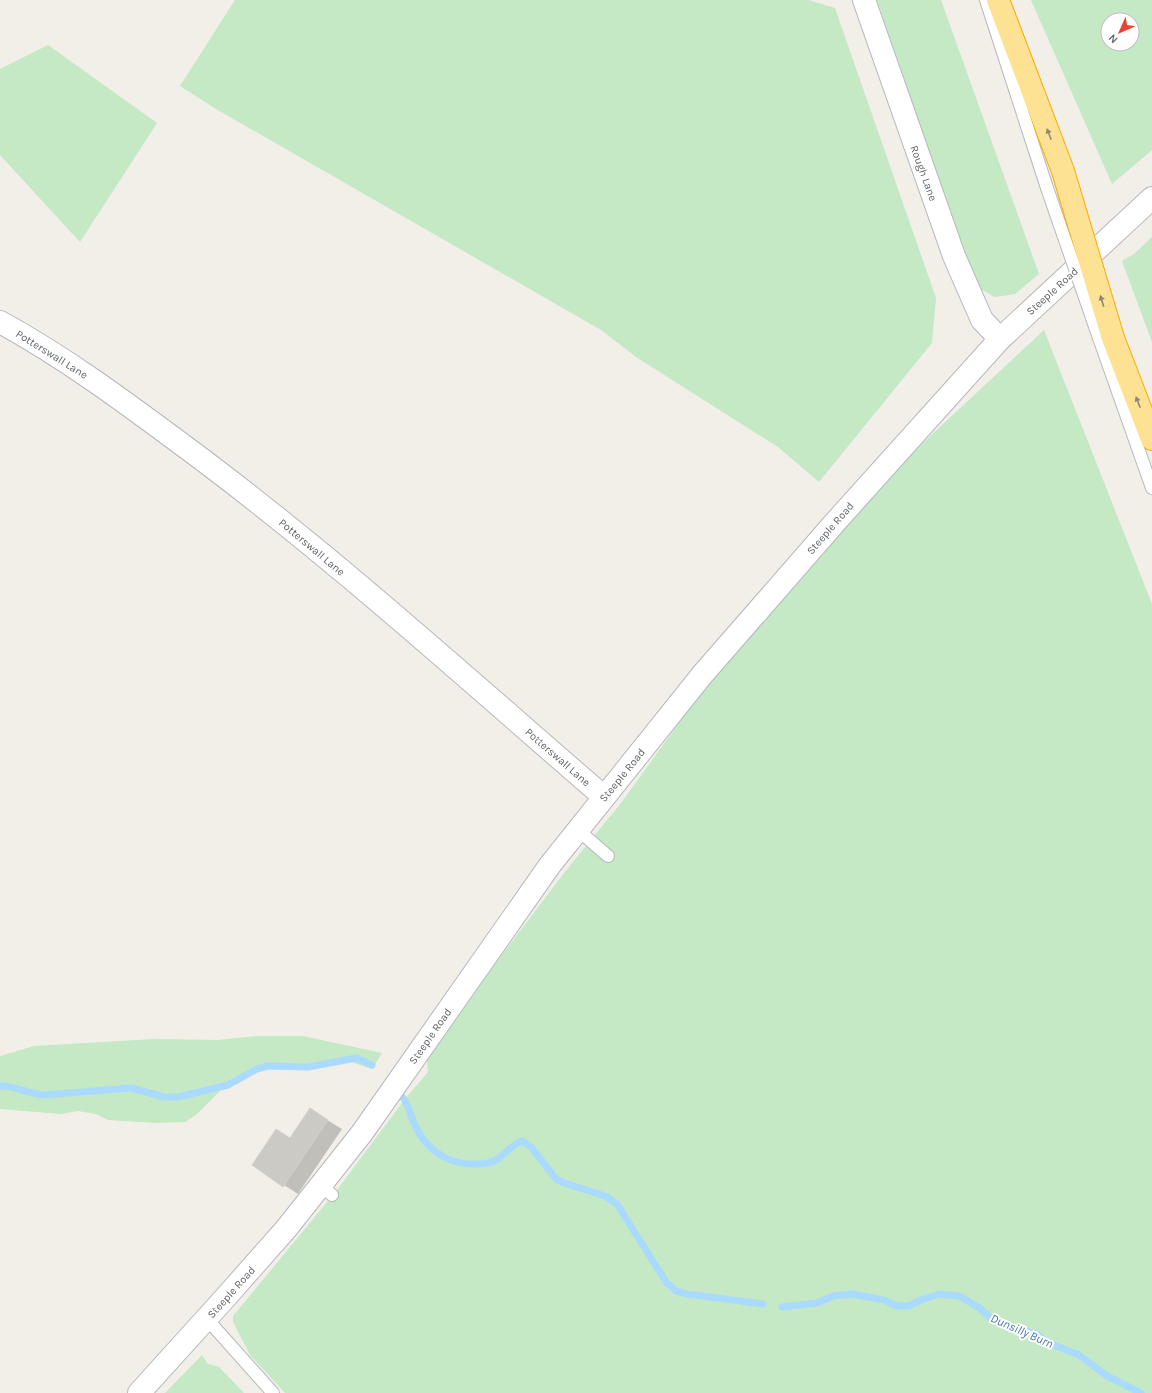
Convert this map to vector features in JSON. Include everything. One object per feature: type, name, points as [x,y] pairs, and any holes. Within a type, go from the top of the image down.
[{"type":"highway","points":[[998,0],[1063,171],[1106,338],[1152,438]]},
{"type":"street","name":"Rough Lane","points":[[864,0],[954,256],[982,320],[1000,339]]},
{"type":"street","name":"Steeple Road","points":[[139,1393],[207,1319],[286,1229],[326,1190],[362,1133],[550,865],[702,675],[843,513],[1000,339],[1152,198]]},
{"type":"street","name":"Potterswall Lane","points":[[0,322],[38,343],[108,390],[243,490],[387,610],[604,797]]},
{"type":"lane","points":[[986,0],[1046,188],[1106,338],[1152,488]]},
{"type":"lane","points":[[578,830],[608,856]]},
{"type":"lane","points":[[207,1319],[273,1393]]},
{"type":"green space","points":[[235,0],[808,0],[835,8],[936,298],[932,343],[819,482],[778,447],[636,357],[601,330],[216,109],[180,86]]},
{"type":"green space","points":[[877,0],[941,0],[1039,274],[1015,294],[995,297],[975,286]]},
{"type":"green space","points":[[1031,0],[1152,0],[1152,150],[1112,184]]},
{"type":"green space","points":[[48,45],[157,123],[80,242],[0,155],[0,69]]},
{"type":"green space","points":[[1152,237],[1152,342],[1122,261],[1134,254]]},
{"type":"green space","points":[[1044,330],[1152,604],[1152,1393],[285,1393],[250,1355],[233,1322],[233,1316],[337,1190],[405,1099],[428,1072],[427,1061],[498,960],[564,873],[621,803],[684,716],[855,506]]},
{"type":"green space","points":[[257,1036],[303,1036],[382,1053],[372,1069],[342,1059],[300,1068],[266,1066],[225,1086],[196,1115],[185,1122],[156,1123],[108,1120],[96,1114],[78,1111],[61,1114],[0,1109],[0,1056],[34,1046],[155,1039],[218,1040]]},
{"type":"green space","points":[[202,1355],[208,1364],[219,1367],[244,1393],[165,1393]]},
{"type":"building","points":[[310,1108],[328,1120],[283,1187],[252,1165],[276,1129],[290,1138]]},
{"type":"waterway","points":[[0,1086],[12,1087],[44,1095],[131,1088],[164,1097],[178,1097],[228,1085],[257,1069],[268,1066],[308,1067],[356,1058],[372,1065]]},
{"type":"waterway","points":[[401,1095],[407,1105],[414,1123],[426,1143],[434,1151],[443,1156],[453,1161],[464,1163],[488,1163],[493,1162],[514,1145],[523,1141],[531,1147],[556,1179],[605,1196],[617,1204],[666,1282],[676,1291],[687,1294],[763,1304]]},
{"type":"waterway","name":"Dunsilly Burn","points":[[782,1307],[817,1303],[833,1296],[852,1294],[884,1300],[897,1306],[908,1306],[923,1299],[940,1294],[959,1296],[978,1307],[992,1319],[1009,1327],[1036,1334],[1049,1343],[1079,1355],[1107,1376],[1141,1393]]}]
